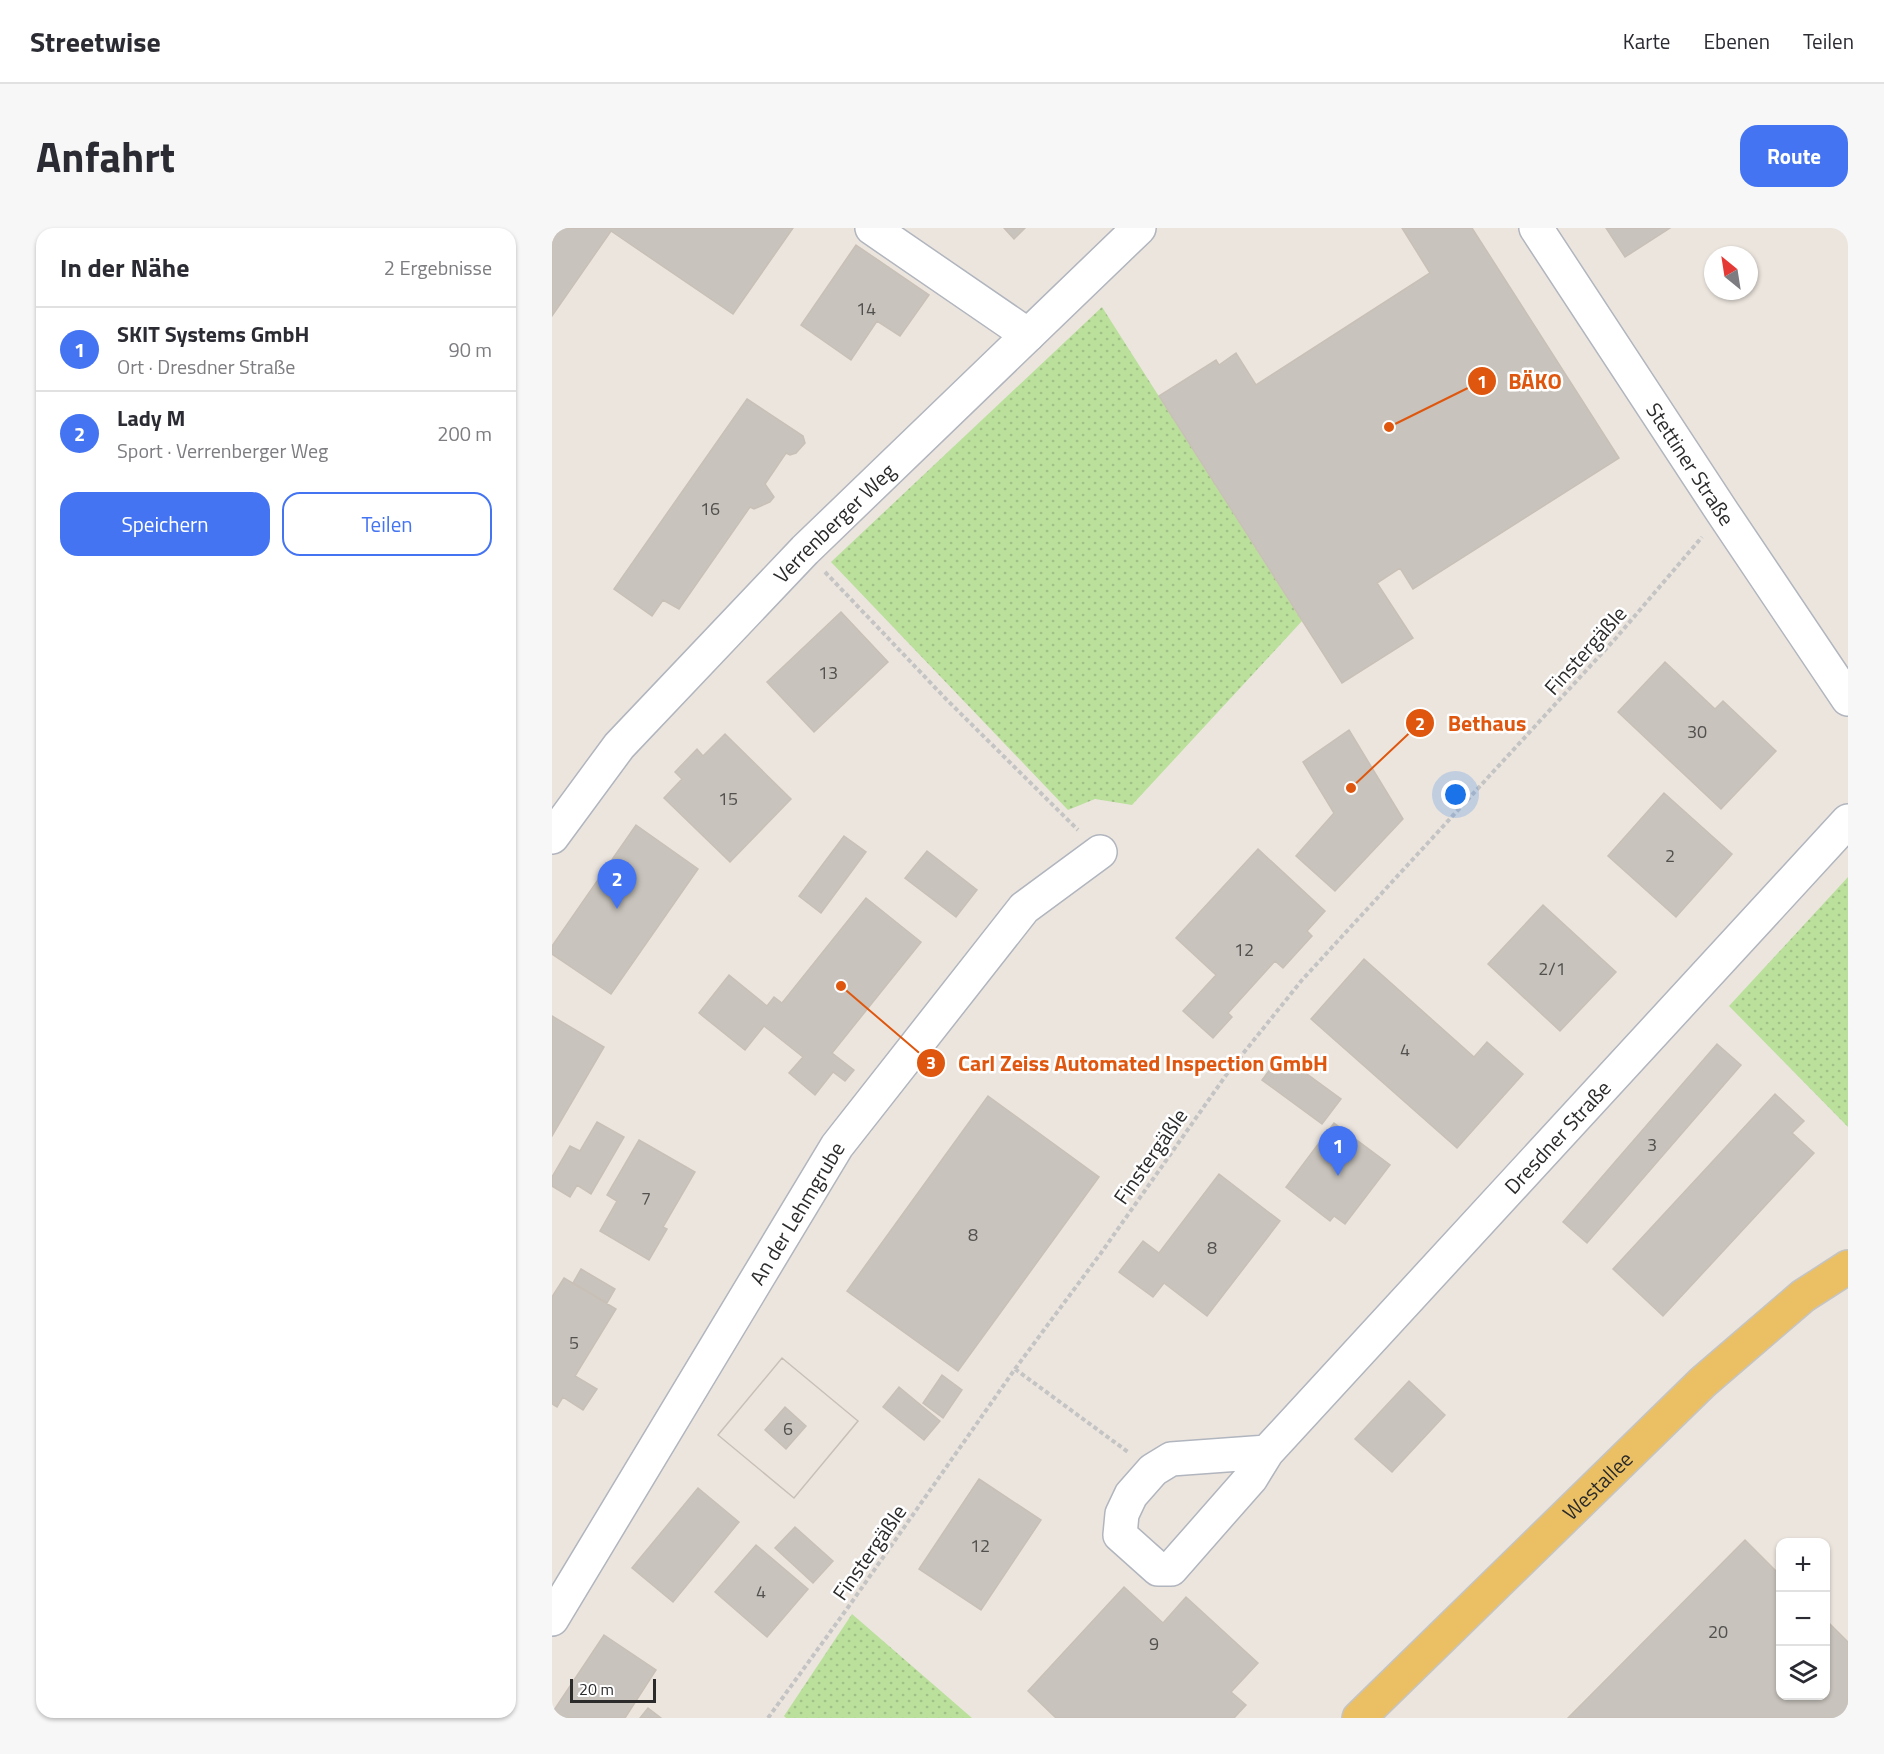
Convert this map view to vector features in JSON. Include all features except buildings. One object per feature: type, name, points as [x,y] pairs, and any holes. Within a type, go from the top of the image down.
[{"type":"main road","name":"Westallee","points":[[1359,1718],[1703,1382],[1803,1296],[1848,1267]]},
{"type":"street","points":[[872,228],[1028,335]]},
{"type":"street","name":"Verrenberger Weg","points":[[552,837],[619,747],[805,550],[1139,228]]},
{"type":"street","name":"Stettiner Straße","points":[[1536,228],[1848,699]]},
{"type":"street","name":"Dresdner Straße","points":[[1268,1452],[1171,1459],[1153,1470],[1131,1495],[1122,1514],[1120,1535],[1158,1569],[1171,1569],[1251,1478],[1268,1452],[1848,821]]},
{"type":"street","name":"An der Lehmgrube","points":[[552,1619],[837,1146],[1024,908],[1100,852]]},
{"type":"path","name":"Finstergäßle","points":[[768,1718],[1015,1369],[1101,1253],[1228,1071],[1302,980],[1616,638],[1723,513]]},
{"type":"path","points":[[805,550],[946,699],[1100,852]]},
{"type":"path","points":[[1015,1369],[1153,1470]]},
{"type":"green space","points":[[1102,307],[1302,621],[1132,805],[1095,799],[1068,810],[831,562]]},
{"type":"green space","points":[[1848,877],[1848,1127],[1729,1006]]},
{"type":"green space","points":[[852,1614],[972,1718],[786,1718],[784,1716]]},
{"type":"place","name":"BÄKO","points":[[1389,427]]},
{"type":"place","name":"Bethaus","points":[[1351,788]]},
{"type":"place","name":"Lady M","points":[[617,909]]},
{"type":"place","name":"Carl Zeiss Automated Inspection GmbH","points":[[841,986]]},
{"type":"place","name":"SKIT Systems GmbH","points":[[1338,1176]]}]
